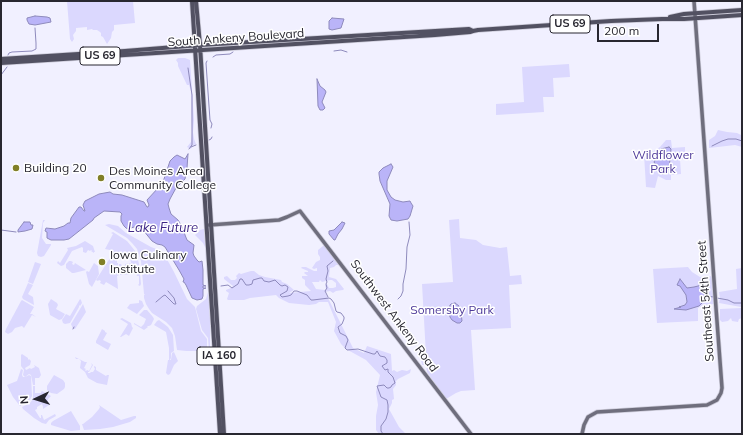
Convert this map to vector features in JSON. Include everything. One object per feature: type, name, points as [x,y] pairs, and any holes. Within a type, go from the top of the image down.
[{"type":"main road","name":"IA 160","points":[[192,1],[194,35],[197,48],[196,60],[224,434]]},
{"type":"main road","name":"IA 160","points":[[196,1],[197,48],[205,128],[220,434]]},
{"type":"main road","name":"US 69","points":[[695,16],[742,10]]},
{"type":"main road","name":"US 69","points":[[695,16],[742,15]]},
{"type":"main road","name":"South Ankeny Boulevard","points":[[1,63],[187,48],[435,35],[478,30],[695,16]]},
{"type":"main road","points":[[194,35],[191,44],[187,48],[196,60]]},
{"type":"main road","name":"South Ankeny Boulevard","points":[[1,59],[75,56]]},
{"type":"street","name":"Southeast 54th Street","points":[[582,434],[584,425],[595,412],[707,404],[716,400],[720,396],[722,388],[694,1]]},
{"type":"street","name":"Southwest Ankeny Road","points":[[209,225],[236,225],[248,222],[279,220],[300,211],[471,434]]},
{"type":"green space","points":[[67,1],[133,1],[135,23],[114,25],[114,30],[107,44],[101,36],[101,33],[97,30],[87,30],[87,27],[76,28],[72,42],[70,39]]},
{"type":"green space","points":[[178,58],[190,60],[194,120],[193,132],[196,144],[192,146],[191,149],[187,147],[191,142],[192,133],[191,91],[178,66],[176,60]]},
{"type":"green space","points":[[569,64],[570,77],[553,78],[554,97],[543,97],[544,112],[496,115],[496,104],[524,102],[522,67]]},
{"type":"green space","points":[[718,130],[741,135],[742,147],[735,145],[709,148],[709,140],[715,136]]},
{"type":"green space","name":"Wildflower Park","points":[[666,140],[671,140],[672,148],[685,147],[685,159],[680,159],[681,174],[671,175],[671,180],[666,180],[658,176],[655,188],[646,187],[644,154],[652,152],[660,147]]},
{"type":"green space","name":"Somersby Park","points":[[459,219],[460,238],[476,240],[483,245],[500,248],[507,247],[510,276],[521,275],[522,284],[509,285],[511,328],[471,330],[475,390],[461,391],[446,399],[427,372],[426,365],[422,365],[421,356],[422,354],[426,355],[422,284],[453,282],[449,220]]},
{"type":"green space","points":[[43,220],[45,220],[43,223],[42,238],[46,244],[51,245],[44,256],[41,257],[38,256],[37,253]]},
{"type":"green space","points":[[109,224],[118,226],[126,233],[163,252],[187,299],[195,307],[201,331],[207,339],[207,351],[177,350],[172,328],[152,313],[146,304],[144,298],[145,295],[141,261],[137,249],[127,238],[105,225]]},
{"type":"green space","points":[[204,229],[210,319],[210,352],[208,338],[202,330],[196,309],[197,306],[206,299],[208,292],[205,247],[195,235],[200,230]]},
{"type":"green space","points":[[113,232],[127,241],[136,252],[139,264],[140,286],[138,285],[139,276],[136,274],[120,275],[119,264],[123,266],[131,263],[128,255],[126,255],[128,257],[125,257],[122,255],[117,259],[119,275],[117,276],[118,289],[106,282],[104,285],[100,283],[101,281],[96,280],[110,258],[113,256],[111,255],[110,250],[105,249],[113,234],[111,233]]},
{"type":"green space","points":[[85,241],[93,246],[94,253],[91,250],[88,250],[86,253],[83,252],[82,247],[72,251],[64,265],[61,266],[57,263],[58,261],[60,263],[68,250],[67,248],[76,246]]},
{"type":"green space","points":[[325,246],[338,264],[330,268],[329,277],[336,279],[344,289],[333,293],[330,291],[325,292],[353,348],[364,353],[367,346],[391,354],[392,371],[407,371],[411,369],[410,373],[396,381],[396,385],[393,389],[394,399],[392,400],[389,409],[399,427],[406,434],[379,434],[376,430],[378,405],[376,392],[380,375],[366,360],[346,349],[341,344],[334,331],[336,322],[328,302],[319,302],[309,305],[289,303],[276,295],[244,300],[227,299],[229,293],[226,290],[233,286],[224,279],[224,277],[227,276],[231,280],[235,280],[239,273],[241,274],[251,271],[265,277],[281,280],[294,290],[289,293],[311,291],[305,285],[305,280],[302,278],[302,276],[308,276],[304,273],[308,271],[301,268],[306,267],[317,271],[317,268],[312,268],[316,262],[320,260],[318,250]],"holes":[[[320,280],[322,282],[332,280],[336,283],[336,287],[329,288],[327,284],[325,285],[325,290],[316,289],[312,282],[319,282]]]},
{"type":"green space","points":[[69,261],[73,262],[72,264],[74,265],[75,263],[86,270],[72,273],[66,268],[66,264]]},
{"type":"green space","points":[[35,262],[41,264],[33,284],[28,282]]},
{"type":"green space","points":[[94,263],[98,266],[99,274],[92,287],[89,284],[86,272],[89,272]]},
{"type":"green space","points":[[688,267],[692,272],[700,277],[713,276],[714,304],[703,305],[698,308],[698,321],[657,323],[653,269]],"holes":[[[707,288],[704,300],[699,306],[688,307],[685,305],[687,302],[686,295]]]},
{"type":"green space","points":[[742,268],[742,318],[739,319],[738,322],[732,321],[731,318],[728,321],[722,322],[720,320],[720,309],[741,307],[719,303],[719,292],[737,289],[736,269]]},
{"type":"green space","points":[[28,283],[33,285],[28,294],[33,297],[34,305],[22,297]]},
{"type":"green space","points":[[51,299],[58,305],[56,309],[65,314],[62,319],[59,320],[50,315],[48,304]]},
{"type":"green space","points":[[80,299],[82,303],[80,306],[79,305],[70,323],[63,323],[62,320],[66,314],[70,316]]},
{"type":"green space","points":[[22,300],[34,307],[30,314],[32,314],[36,317],[32,315],[24,328],[22,326],[15,328],[8,334],[5,332],[6,329]]},
{"type":"green space","points":[[139,300],[142,301],[144,306],[137,314],[127,308],[130,304],[139,303]]},
{"type":"green space","points":[[83,304],[86,312],[75,329],[73,329],[71,324]]},
{"type":"green space","points":[[144,310],[147,310],[154,319],[151,325],[147,326],[148,327],[144,330],[134,323],[141,327],[144,324],[146,319],[139,315]]},
{"type":"green space","points":[[122,318],[131,323],[133,328],[129,336],[126,334],[120,337],[128,324],[120,319]]},
{"type":"green space","points":[[159,320],[168,327],[173,335],[174,351],[171,353],[170,360],[166,332],[154,325]]},
{"type":"green space","points":[[102,329],[107,333],[103,340],[111,344],[108,350],[96,343]]},
{"type":"green space","points":[[174,352],[178,361],[168,375],[166,373],[168,360],[171,360],[172,353]]},
{"type":"green space","points":[[22,354],[31,361],[30,365],[25,368],[26,370],[35,367],[34,365],[39,368],[41,375],[39,378],[35,378],[35,385],[33,385],[31,375],[29,374],[25,377],[23,375],[24,370],[21,366]]},
{"type":"green space","points":[[79,359],[87,362],[84,368],[86,371],[89,371],[92,365],[91,363],[93,365],[88,373],[93,372],[95,369],[94,366],[96,367],[96,370],[106,376],[109,375],[107,385],[97,383],[88,378],[85,372],[80,368],[81,361]]},
{"type":"green space","points":[[21,369],[23,370],[23,377],[29,375],[31,376],[32,396],[29,401],[20,406],[13,397],[7,385],[17,381]]},
{"type":"green space","points":[[54,375],[63,380],[65,383],[64,389],[57,394],[51,393],[47,390],[47,386]]},
{"type":"green space","points":[[33,386],[35,386],[35,393],[41,393],[42,391],[51,396],[48,399],[49,405],[43,409],[42,404],[35,410],[40,418],[42,415],[44,420],[55,414],[56,416],[49,420],[46,424],[34,418],[22,407],[30,403],[33,399]]},
{"type":"green space","points":[[99,405],[121,420],[134,416],[136,416],[136,418],[130,422],[113,427],[84,430],[82,424],[92,417],[99,409]]},
{"type":"green space","points":[[71,411],[80,426],[80,430],[71,431],[51,425],[53,421]]},
{"type":"water","points":[[35,16],[50,18],[51,22],[35,25],[29,24],[27,18]]},
{"type":"water","points":[[332,18],[344,19],[341,28],[332,30],[329,29],[329,21]]},
{"type":"water","points":[[317,79],[320,86],[326,92],[322,102],[325,108],[323,110],[320,110],[318,106]]},
{"type":"water","points":[[669,147],[671,149],[669,169],[666,173],[662,174],[662,170],[657,167],[654,162],[661,149]]},
{"type":"water","name":"Lake Future","points":[[188,154],[185,179],[176,188],[168,204],[171,214],[178,220],[183,228],[187,240],[194,245],[194,256],[199,262],[202,261],[203,285],[206,286],[203,286],[203,288],[206,288],[203,289],[202,299],[197,300],[192,298],[183,282],[184,279],[165,247],[152,241],[143,230],[134,227],[128,229],[126,228],[121,221],[122,214],[120,212],[104,211],[69,239],[51,240],[47,238],[47,232],[45,231],[46,228],[55,229],[70,223],[71,218],[79,207],[85,211],[83,205],[85,201],[99,194],[110,192],[113,194],[122,195],[144,202],[148,207],[149,205],[147,200],[164,179],[170,161],[177,155],[185,159]]},
{"type":"water","points":[[391,164],[393,167],[387,181],[387,190],[391,197],[395,200],[403,202],[410,201],[413,206],[408,219],[397,221],[391,220],[389,216],[390,204],[380,181],[379,172]]},
{"type":"water","points":[[24,222],[30,222],[31,225],[33,225],[32,229],[18,232],[18,230]]},
{"type":"water","points":[[342,222],[345,223],[334,240],[329,234],[329,231],[334,230]]},
{"type":"water","points":[[680,279],[687,288],[702,285],[707,286],[705,296],[699,306],[686,310],[674,309],[685,305],[687,302],[686,295],[680,286],[677,285]]},
{"type":"water","points":[[455,303],[459,306],[461,313],[462,321],[460,323],[452,320],[450,317],[450,305]]},
{"type":"waterway","points":[[8,55],[12,52],[32,51],[36,49],[35,28]]},
{"type":"waterway","points":[[334,51],[341,50],[347,52]]},
{"type":"waterway","points":[[213,57],[216,55],[230,54],[233,52]]},
{"type":"waterway","points":[[207,61],[210,120],[212,124],[211,128]]},
{"type":"waterway","points":[[1,75],[7,67]]},
{"type":"waterway","points":[[188,68],[192,95],[192,145],[189,149]]},
{"type":"waterway","points":[[209,140],[212,137]]},
{"type":"waterway","points":[[712,146],[728,139],[742,141]]},
{"type":"waterway","points":[[191,147],[196,145]]},
{"type":"waterway","points":[[398,299],[403,291],[407,247],[410,235],[409,222]]},
{"type":"waterway","points":[[1,230],[16,232]]},
{"type":"waterway","points":[[328,297],[325,291],[327,288],[327,266],[333,261]]},
{"type":"waterway","points":[[221,286],[228,285],[232,288],[238,284],[240,279],[242,279],[246,285],[249,285],[252,284],[253,280],[262,278],[264,281],[269,282],[275,280],[280,285],[285,285],[288,287],[287,291],[280,295],[282,297],[291,295],[294,291],[297,291],[307,295],[311,300],[331,299],[334,303],[336,311],[341,313],[344,317],[342,324],[338,327],[340,333],[346,336],[348,340],[345,348],[347,350],[358,349],[373,354],[377,351],[380,356],[385,357],[387,360],[387,363],[382,366],[385,370],[388,369],[388,372],[393,377],[395,383],[389,388],[384,385],[377,386],[381,397],[387,400],[388,405],[386,419],[381,426],[381,431],[383,434]]},
{"type":"waterway","points":[[156,302],[165,295],[174,304],[176,304],[174,298],[168,291]]},
{"type":"waterway","points":[[705,296],[714,297]]},
{"type":"waterway","points":[[717,298],[734,303],[742,303]]},
{"type":"place","name":"Building 20","points":[[16,168]]},
{"type":"place","name":"Des Moines Area Community College","points":[[101,178]]},
{"type":"place","name":"Iowa Culinary Institute","points":[[102,262]]}]
